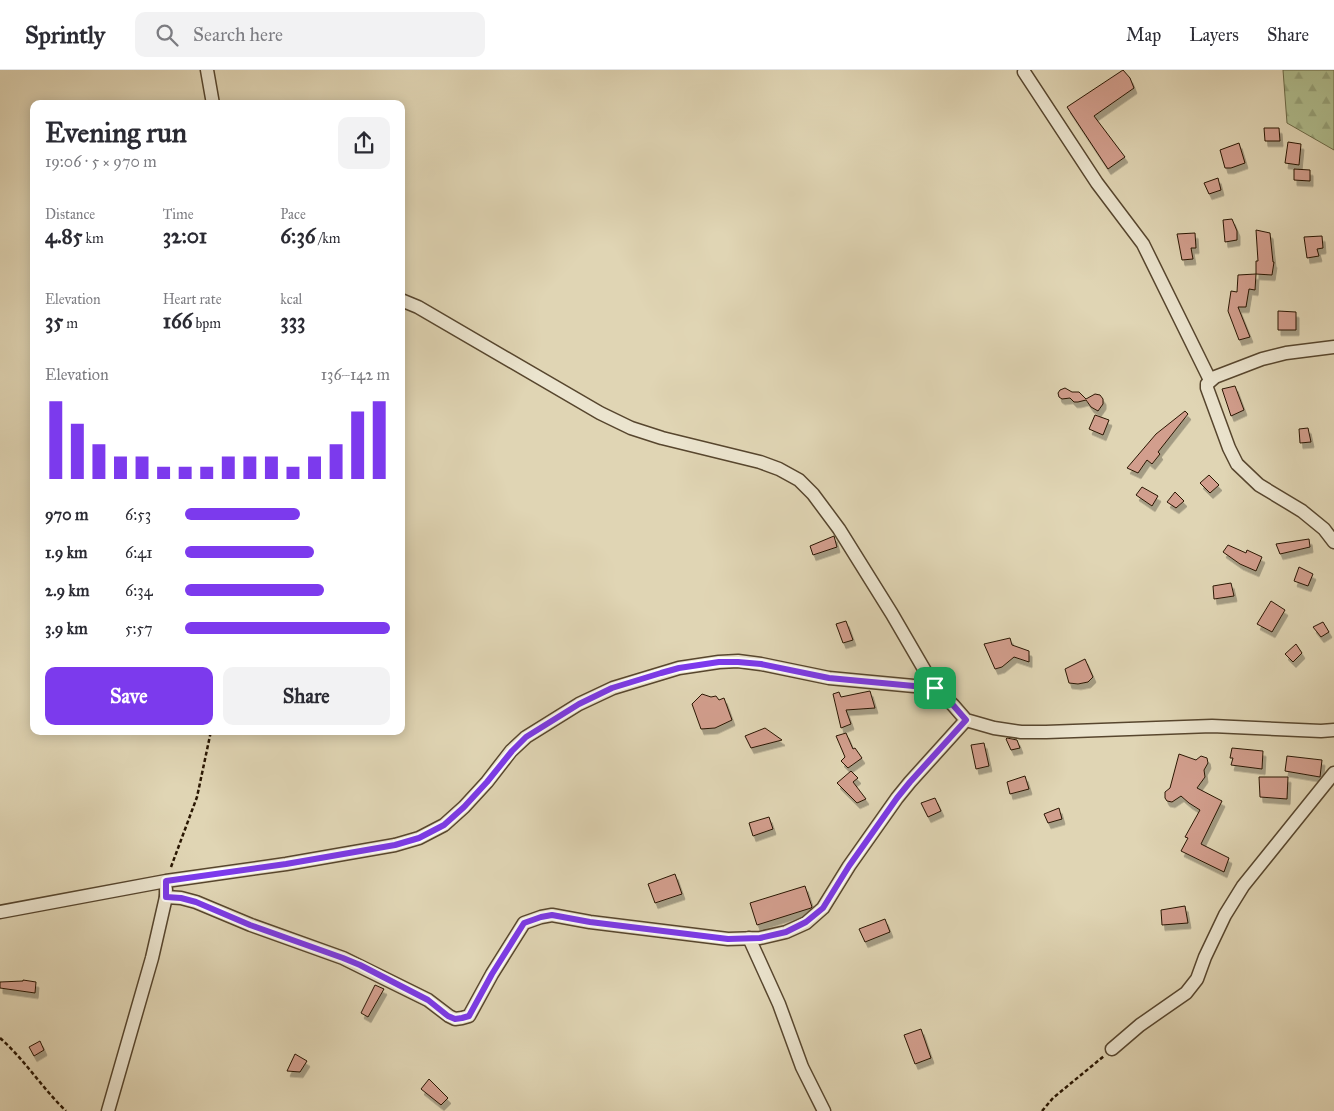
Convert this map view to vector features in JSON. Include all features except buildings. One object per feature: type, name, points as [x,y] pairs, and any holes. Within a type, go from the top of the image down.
[{"type":"street","points":[[207,70],[212,100]]},
{"type":"street","points":[[1024,72],[1097,183],[1143,244],[1210,380],[1208,393],[1226,442],[1237,464],[1260,485],[1302,511],[1317,523],[1334,542]]},
{"type":"street","points":[[405,302],[418,307],[600,413],[631,428],[662,438],[760,462],[779,469],[799,480],[813,494],[839,529],[935,688],[966,720],[994,728],[1021,732],[1212,726],[1334,730]]},
{"type":"street","points":[[1210,380],[1262,359],[1334,347]]},
{"type":"street","points":[[0,912],[166,881],[286,864],[395,845],[419,838],[444,825],[464,807],[526,737],[579,704],[612,688],[679,668],[719,662],[738,662],[761,664],[829,678],[935,688]]},
{"type":"street","points":[[166,897],[196,902],[250,925],[343,958],[428,1000],[448,1016],[455,1019],[462,1018],[469,1016],[492,974],[524,923],[541,917],[552,915],[590,922],[728,939],[760,938],[786,932],[806,922],[823,908],[849,866],[897,798],[966,720]]},
{"type":"street","points":[[1112,1049],[1140,1025],[1186,993],[1197,979],[1225,915],[1243,886],[1334,772]]},
{"type":"street","points":[[108,1111],[152,958],[166,897],[166,881]]},
{"type":"street","points":[[749,938],[779,1004],[802,1067],[824,1111]]},
{"type":"path","points":[[166,881],[197,797],[210,735]]},
{"type":"path","points":[[0,1038],[24,1062],[66,1111]]},
{"type":"path","points":[[1042,1111],[1053,1098],[1112,1049]]},
{"type":"green space","points":[[1283,70],[1334,70],[1334,150],[1287,123]]},
{"type":"route","points":[[719,662],[738,662],[761,664],[829,678],[935,688],[966,720],[897,798],[849,866],[823,908],[806,922],[786,932],[760,938],[728,939],[590,922],[552,915],[541,917],[524,923],[492,974],[469,1016],[455,1019],[448,1016],[428,1000],[360,965],[250,925],[196,902],[166,897],[166,881],[286,864],[395,845],[419,838],[444,825],[464,807],[526,737],[579,704],[612,688],[679,668],[719,662]]}]
